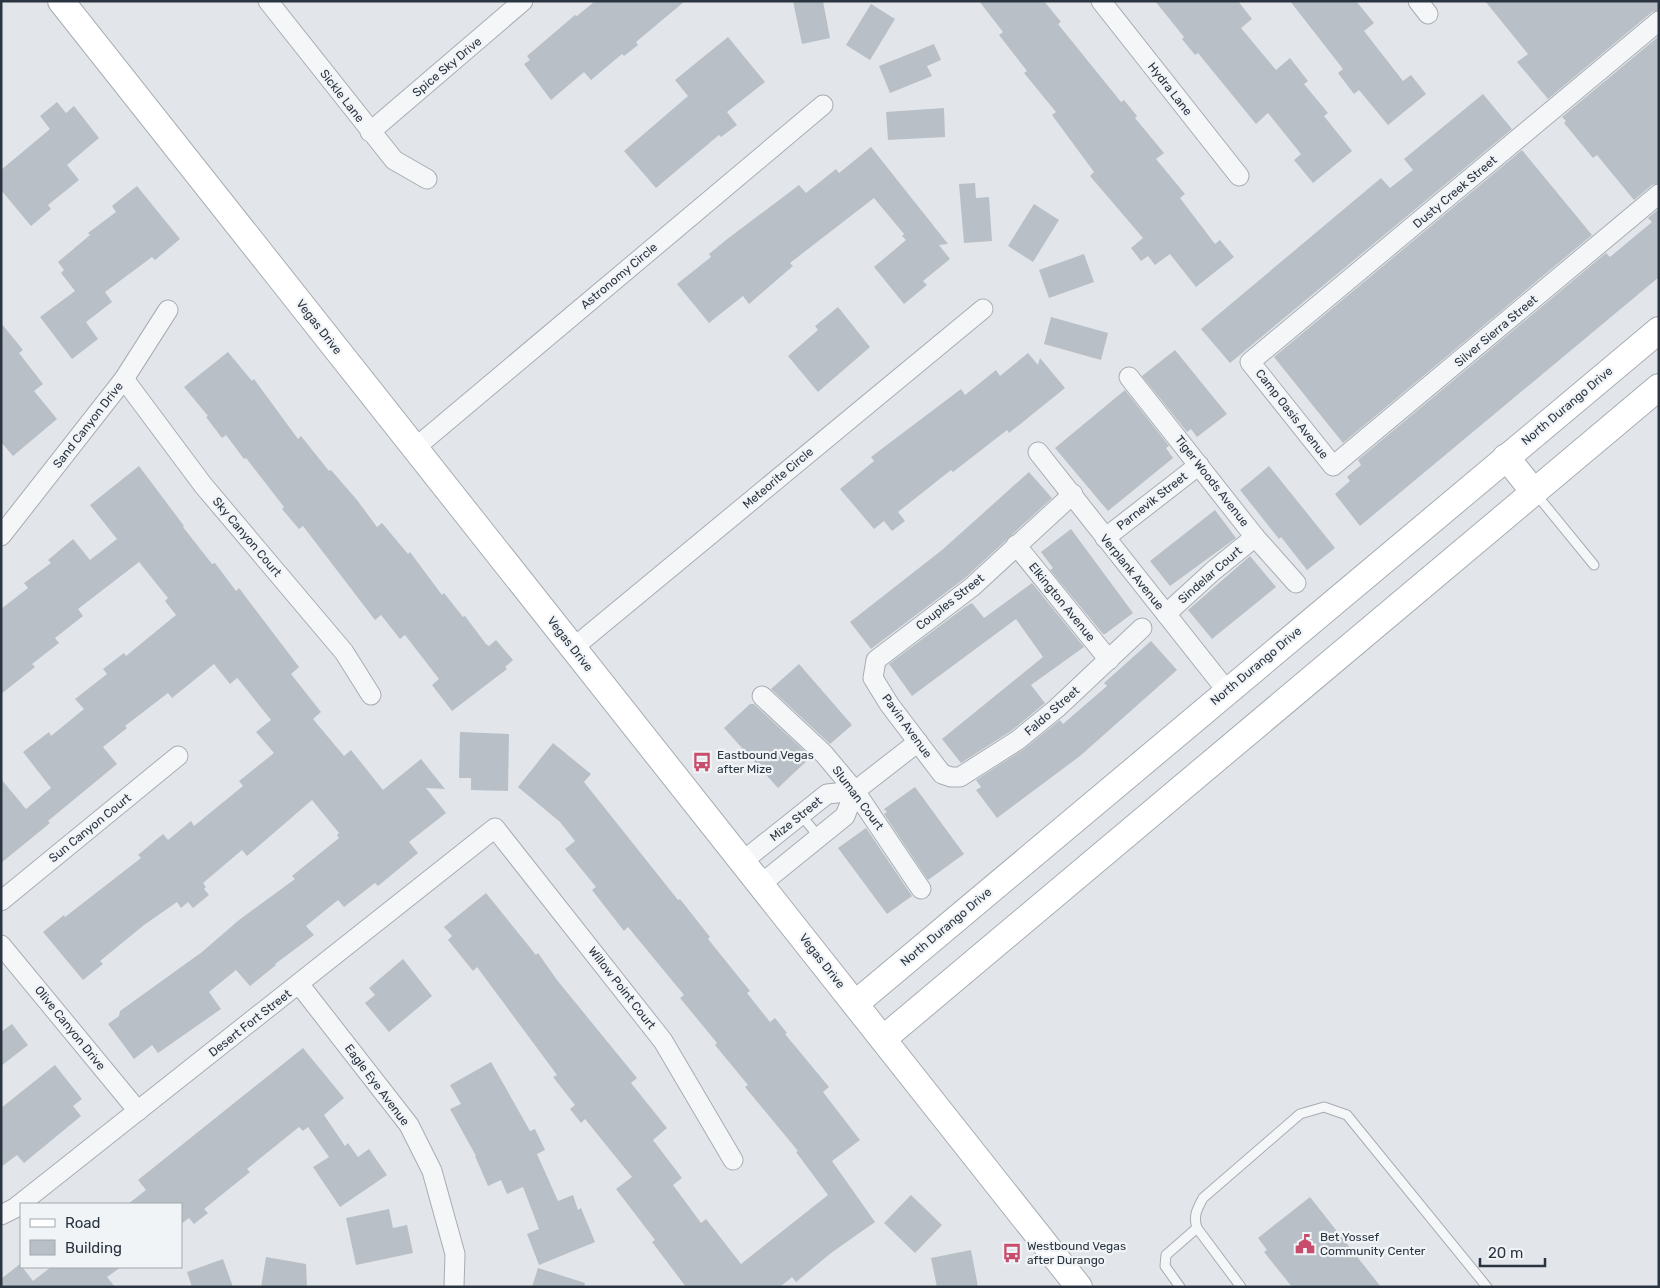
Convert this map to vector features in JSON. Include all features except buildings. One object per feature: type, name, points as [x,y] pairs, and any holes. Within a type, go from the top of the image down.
[{"type":"main road","name":"Vegas Drive","points":[[61,1],[1080,1287]]},
{"type":"main road","name":"North Durango Drive","points":[[855,1004],[1226,691],[1659,330]]},
{"type":"main road","points":[[883,1039],[1659,387]]},
{"type":"main road","points":[[1506,457],[1534,492]]},
{"type":"street","name":"Sickle Lane","points":[[268,1],[394,160],[427,179]]},
{"type":"street","name":"Spice Sky Drive","points":[[370,132],[524,1]]},
{"type":"street","name":"Hydra Lane","points":[[1101,1],[1239,176]]},
{"type":"street","name":"Dusty Creek Street","points":[[1250,362],[1659,22]]},
{"type":"street","name":"Astronomy Circle","points":[[415,448],[823,105]]},
{"type":"street","name":"Silver Sierra Street","points":[[1333,466],[1659,194]]},
{"type":"street","name":"Meteorite Circle","points":[[573,648],[983,309]]},
{"type":"street","name":"Sand Canyon Drive","points":[[3,528],[124,380],[168,310]]},
{"type":"street","name":"Camp Oasis Avenue","points":[[1250,362],[1333,466]]},
{"type":"street","name":"Tiger Woods Avenue","points":[[1129,377],[1255,537],[1296,583]]},
{"type":"street","name":"Sky Canyon Court","points":[[124,380],[203,485],[344,652],[371,694]]},
{"type":"street","name":"Verplank Avenue","points":[[1038,452],[1073,494],[1105,538],[1226,691]]},
{"type":"street","name":"Parnevik Street","points":[[1105,538],[1198,464]]},
{"type":"street","name":"Couples Street","points":[[873,668],[876,660],[972,587],[1073,494]]},
{"type":"street","name":"Sindelar Court","points":[[1166,614],[1213,571],[1255,537]]},
{"type":"street","name":"Elkington Avenue","points":[[1016,545],[1109,660]]},
{"type":"street","name":"Faldo Street","points":[[951,777],[960,777],[1018,740],[1057,708],[1142,628]]},
{"type":"street","name":"Pavin Avenue","points":[[873,668],[872,678],[942,774],[951,777]]},
{"type":"street","name":"Sluman Court","points":[[762,696],[824,754],[855,791],[922,889]]},
{"type":"street","points":[[761,884],[845,816],[855,791],[918,742]]},
{"type":"street","name":"Sun Canyon Court","points":[[1,901],[178,756]]},
{"type":"street","name":"Mize Street","points":[[743,861],[827,794],[855,791]]},
{"type":"street","name":"Desert Fort Street","points":[[21,1203],[495,828]]},
{"type":"street","name":"Willow Point Court","points":[[495,828],[663,1041],[733,1160]]},
{"type":"street","name":"Olive Canyon Drive","points":[[1,945],[138,1111]]},
{"type":"street","name":"Eagle Eye Avenue","points":[[299,984],[409,1125],[432,1171],[455,1254],[454,1287]]},
{"type":"street","name":"Desert Fort Street","points":[[1,1214],[20,1204]]},
{"type":"lane","points":[[1534,492],[1594,565]]},
{"type":"lane","points":[[801,815],[819,837]]},
{"type":"lane","points":[[1241,1287],[1197,1228],[1194,1220],[1203,1198],[1300,1114],[1324,1107],[1348,1115],[1487,1287]]},
{"type":"lane","points":[[1180,1287],[1165,1266],[1166,1255],[1197,1228]]},
{"type":"place","name":"Eastbound Vegas after Mize","points":[[702,762]]},
{"type":"place","name":"Bet Yossef Community Center","points":[[1305,1244]]},
{"type":"place","name":"Westbound Vegas after Durango","points":[[1012,1253]]}]
